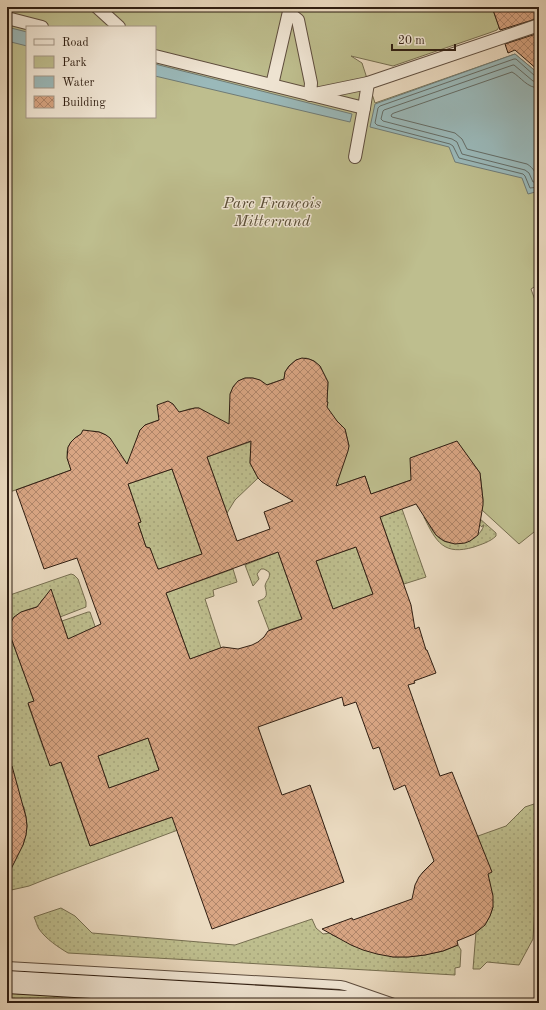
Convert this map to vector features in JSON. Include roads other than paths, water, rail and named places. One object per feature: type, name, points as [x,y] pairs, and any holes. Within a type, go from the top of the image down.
[{"type":"main road","points":[[7,982],[365,1003]]},
{"type":"street","points":[[97,7],[118,26]]},
{"type":"street","points":[[272,85],[289,10]]},
{"type":"street","points":[[289,10],[298,20],[311,83],[310,95]]},
{"type":"street","points":[[7,18],[38,26]]},
{"type":"street","points":[[310,95],[368,83],[539,25]]},
{"type":"street","points":[[156,56],[364,108]]},
{"type":"street","points":[[354,157],[368,83]]},
{"type":"lane","points":[[7,966],[340,985],[394,1003]]},
{"type":"water","points":[[7,27],[26,32],[26,46],[7,41]]},
{"type":"water","points":[[515,54],[539,74],[539,191],[528,194],[522,178],[455,162],[449,147],[370,127],[375,104]]},
{"type":"water","points":[[156,64],[352,114],[350,122],[156,76]]},
{"type":"park label","name":"Parc François Mitterrand","points":[[272,211]]}]
